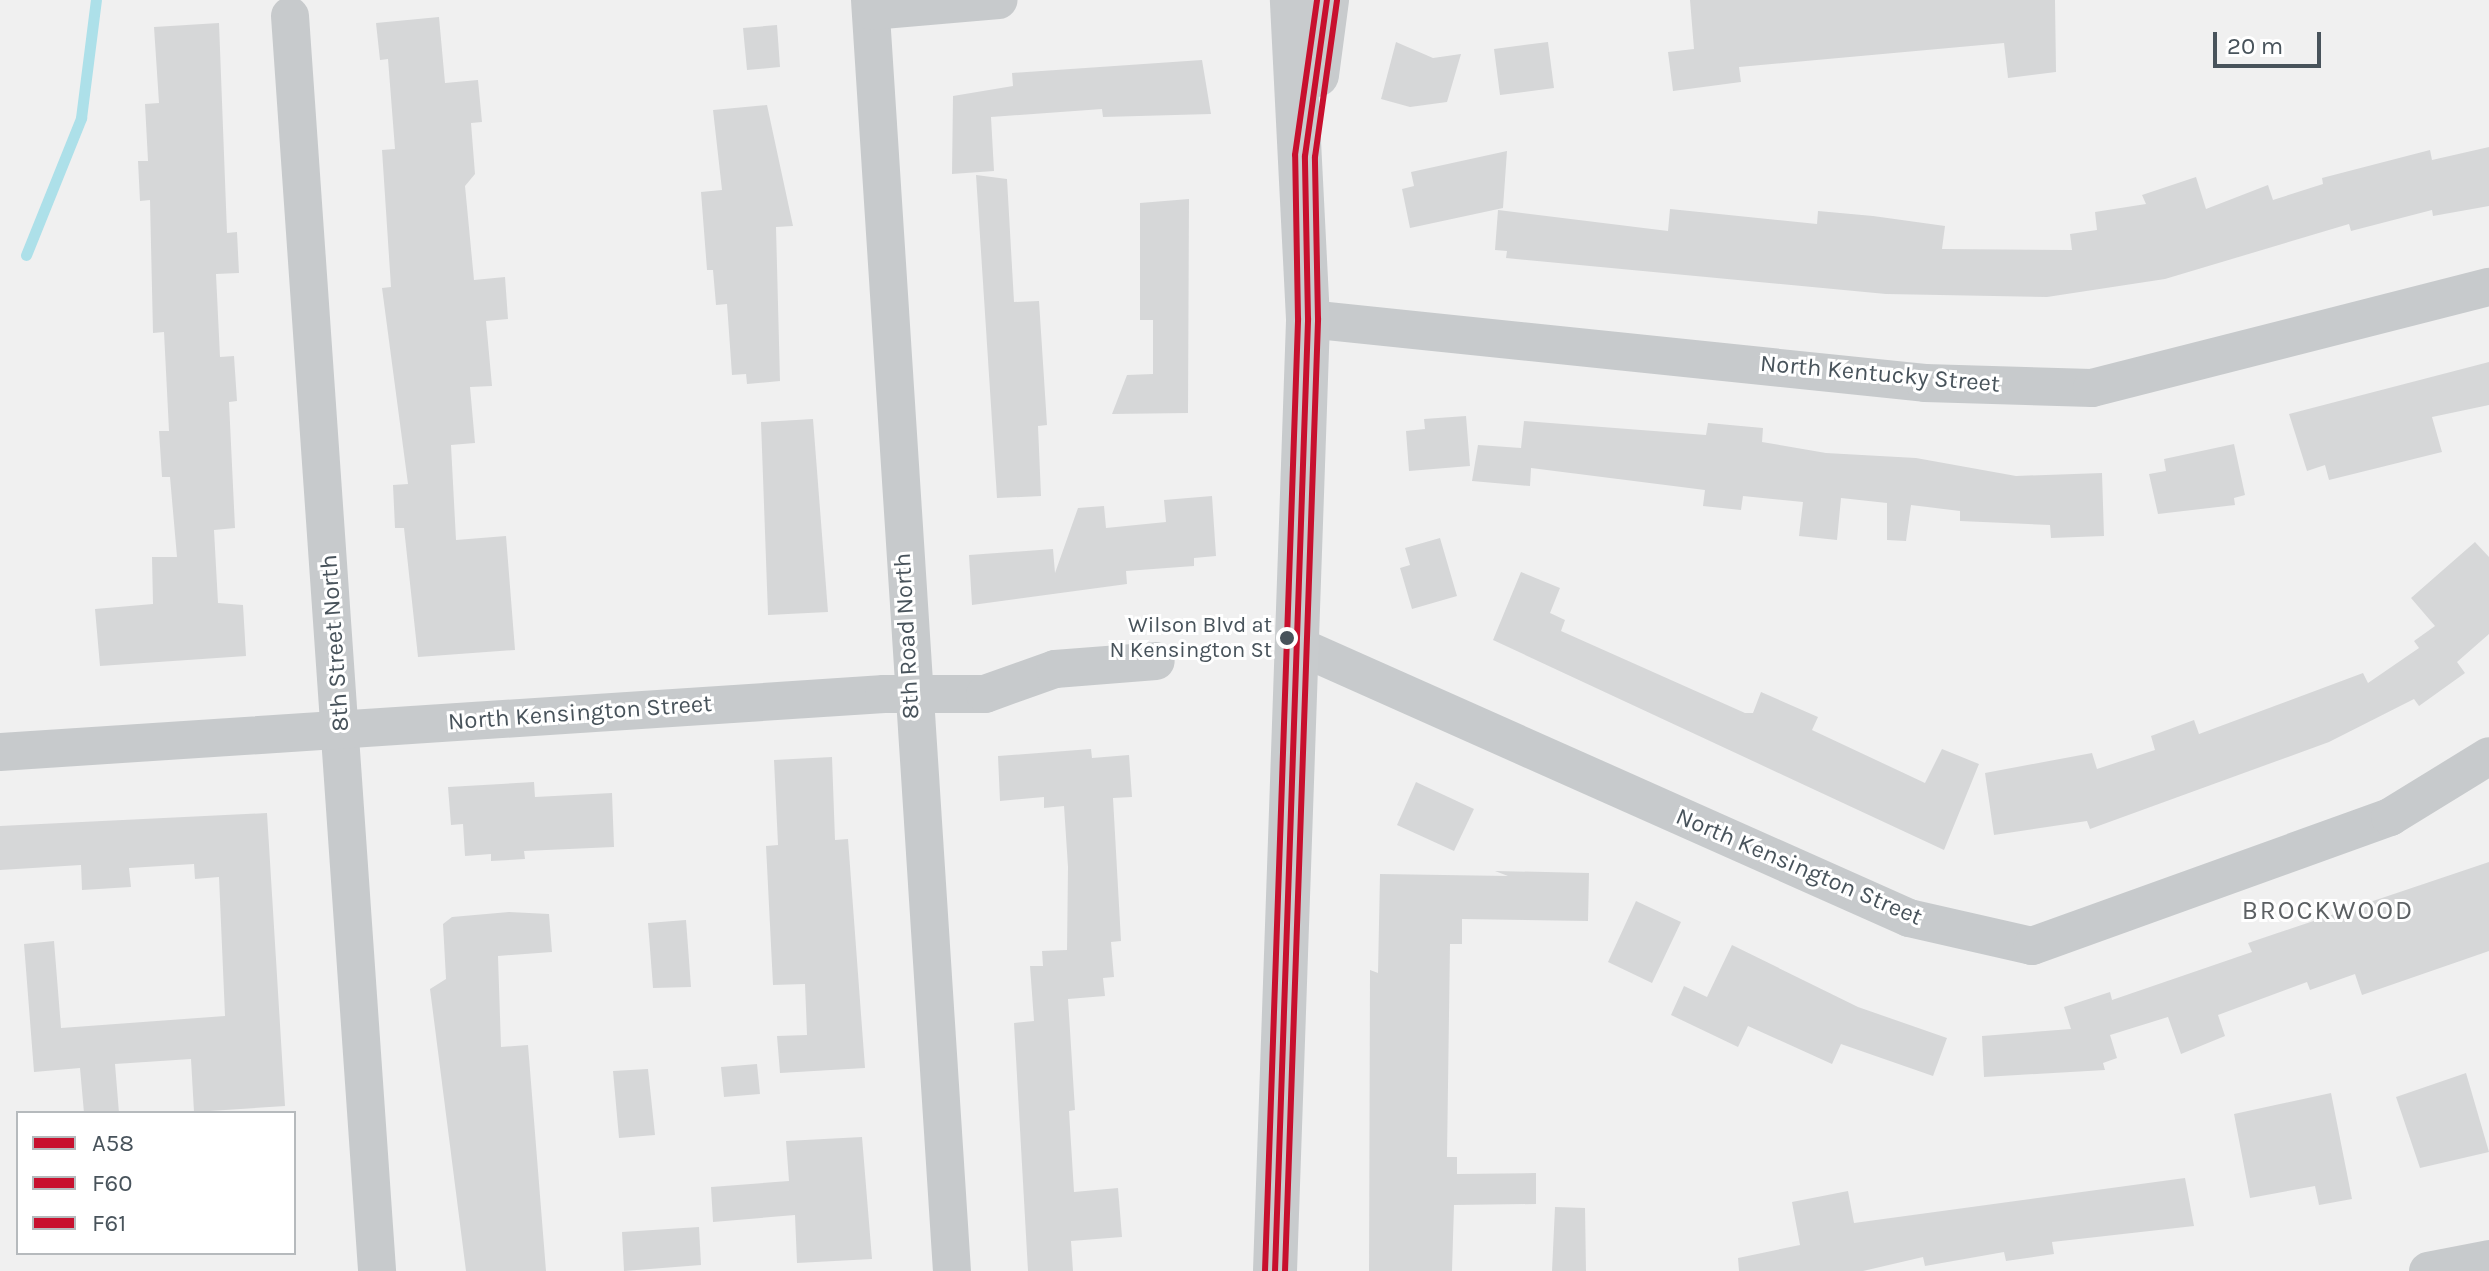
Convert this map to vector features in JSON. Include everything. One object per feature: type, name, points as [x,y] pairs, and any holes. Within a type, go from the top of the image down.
[{"type":"main road","points":[[1275,1271],[1294,644],[1308,319],[1305,156],[1292,0]]},
{"type":"main road","points":[[1305,156],[1327,0]]},
{"type":"street","points":[[870,5],[999,0]]},
{"type":"street","name":"8th Road North","points":[[870,5],[910,692],[952,1271]]},
{"type":"street","name":"8th Street North","points":[[290,16],[377,1271]]},
{"type":"street","name":"North Kentucky Street","points":[[1308,319],[1925,383],[2092,388],[2489,287]]},
{"type":"street","name":"North Kensington Street","points":[[1294,644],[1909,918],[2032,946],[2390,817],[2489,756]]},
{"type":"street","name":"North Kensington Street","points":[[0,752],[910,692],[985,694],[1055,669],[1156,661]]},
{"type":"street","points":[[2428,1271],[2489,1259]]},
{"type":"building","points":[[1690,0],[2055,0],[2056,72],[2008,78],[2004,43],[1739,67],[1741,82],[1673,91],[1668,52],[1694,49]]},
{"type":"building","points":[[439,17],[445,83],[478,80],[482,122],[471,123],[475,174],[465,186],[474,280],[505,277],[508,319],[486,321],[492,386],[470,387],[475,443],[451,445],[456,540],[506,536],[515,650],[418,657],[404,528],[395,528],[393,485],[408,484],[382,288],[391,287],[382,150],[395,149],[388,59],[380,60],[376,23]]},
{"type":"building","points":[[219,23],[227,233],[237,232],[239,273],[216,274],[220,357],[234,356],[237,401],[229,402],[235,528],[214,530],[218,603],[243,605],[246,656],[100,666],[95,609],[153,604],[152,557],[177,557],[170,477],[162,477],[159,431],[169,431],[164,332],[153,333],[150,200],[140,201],[138,161],[148,161],[145,104],[159,103],[154,27]]},
{"type":"building","points":[[777,25],[780,67],[747,70],[743,28]]},
{"type":"building","points":[[1396,42],[1433,58],[1461,54],[1447,102],[1410,107],[1381,99]]},
{"type":"building","points":[[1548,42],[1554,88],[1500,95],[1494,49]]},
{"type":"building","points":[[1202,60],[1211,114],[1103,117],[1102,109],[991,117],[994,171],[952,174],[953,96],[1013,86],[1012,73]]},
{"type":"building","points":[[767,105],[793,226],[776,227],[780,381],[747,384],[746,374],[732,375],[727,304],[716,305],[713,270],[707,270],[701,192],[722,190],[713,110]]},
{"type":"building","points":[[2489,147],[2489,206],[2433,216],[2432,210],[2351,231],[2349,224],[2165,279],[2047,297],[1886,294],[1506,258],[1507,251],[1495,250],[1498,210],[1668,231],[1670,209],[1817,224],[1818,211],[1873,216],[1945,226],[1942,249],[2072,250],[2070,234],[2097,230],[2095,212],[2146,204],[2142,195],[2196,177],[2206,209],[2268,185],[2273,200],[2323,184],[2322,178],[2430,150],[2432,160]]},
{"type":"building","points":[[1507,151],[1503,208],[1410,228],[1402,189],[1414,186],[1411,172]]},
{"type":"building","points":[[976,175],[1007,179],[1014,302],[1039,301],[1047,425],[1038,426],[1041,496],[997,498]]},
{"type":"building","points":[[1189,199],[1188,413],[1112,414],[1127,375],[1153,374],[1153,320],[1140,320],[1140,203]]},
{"type":"building","points":[[2489,362],[2489,405],[2432,417],[2442,452],[2329,480],[2325,465],[2307,471],[2289,414]]},
{"type":"building","points":[[1466,416],[1470,466],[1409,471],[1406,431],[1425,429],[1424,419]]},
{"type":"building","points":[[813,419],[828,612],[768,615],[761,422]]},
{"type":"building","points":[[1524,421],[1706,435],[1708,423],[1763,428],[1762,442],[1826,453],[1916,458],[2016,476],[2102,473],[2104,536],[2051,538],[2050,525],[1960,521],[1960,511],[1911,505],[1906,541],[1887,540],[1887,503],[1841,498],[1837,540],[1799,536],[1803,502],[1743,496],[1741,510],[1703,506],[1705,490],[1531,468],[1530,486],[1472,481],[1478,445],[1521,448]]},
{"type":"building","points":[[2234,444],[2245,495],[2234,498],[2235,505],[2158,514],[2149,474],[2166,471],[2164,459]]},
{"type":"building","points":[[1212,496],[1216,556],[1194,558],[1194,566],[1126,571],[1127,584],[972,605],[969,555],[1053,549],[1055,573],[1078,508],[1104,506],[1106,528],[1166,522],[1164,500]]},
{"type":"building","points":[[1440,538],[1457,596],[1412,609],[1400,568],[1410,565],[1405,548]]},
{"type":"building","points":[[2475,542],[2489,557],[2489,634],[2457,662],[2465,673],[2419,706],[2414,699],[2329,742],[2090,829],[2087,821],[1994,835],[1985,773],[2092,753],[2097,769],[2155,750],[2151,736],[2194,720],[2199,734],[2363,673],[2368,683],[2419,648],[2414,641],[2435,626],[2411,598]]},
{"type":"building","points":[[1521,572],[1560,588],[1550,613],[1565,620],[1561,631],[1745,713],[1753,713],[1761,692],[1818,717],[1812,730],[1925,783],[1942,749],[1979,764],[1944,850],[1493,640]]},
{"type":"building","points":[[1091,749],[1092,758],[1129,755],[1132,797],[1113,798],[1121,941],[1111,942],[1114,977],[1103,978],[1105,996],[1068,999],[1075,1110],[1069,1111],[1074,1192],[1118,1188],[1122,1237],[1071,1241],[1073,1271],[1028,1271],[1014,1023],[1034,1021],[1030,966],[1043,966],[1042,951],[1067,950],[1068,867],[1064,806],[1044,808],[1044,797],[1000,801],[998,756]]},
{"type":"building","points":[[832,757],[835,840],[848,839],[865,1068],[780,1073],[777,1036],[807,1035],[805,984],[773,985],[766,846],[778,845],[774,760]]},
{"type":"building","points":[[534,782],[535,797],[612,793],[614,847],[524,851],[525,859],[491,861],[491,854],[465,856],[463,824],[451,825],[448,787]]},
{"type":"building","points":[[1416,782],[1474,809],[1454,851],[1397,825]]},
{"type":"building","points":[[267,813],[285,1106],[194,1111],[191,1059],[115,1064],[119,1111],[84,1111],[80,1068],[34,1072],[24,944],[54,941],[61,1028],[225,1016],[219,877],[195,879],[194,864],[129,868],[131,887],[82,890],[81,865],[0,870],[0,826]]},
{"type":"building","points":[[2489,862],[2489,951],[2362,995],[2355,974],[2310,990],[2307,982],[2218,1015],[2225,1036],[2181,1054],[2168,1017],[2110,1035],[2117,1058],[2103,1063],[2105,1070],[1984,1077],[1982,1036],[2071,1029],[2064,1007],[2110,992],[2112,1000],[2252,952],[2248,943]]},
{"type":"building","points":[[1495,871],[1589,873],[1588,921],[1462,919],[1462,944],[1450,944],[1447,1157],[1457,1157],[1457,1174],[1536,1173],[1536,1204],[1454,1205],[1452,1271],[1369,1271],[1370,970],[1378,973],[1380,874],[1508,876]]},
{"type":"building","points":[[1636,901],[1681,922],[1652,983],[1608,962]]},
{"type":"building","points":[[509,912],[549,914],[552,952],[498,956],[501,1047],[528,1045],[546,1271],[466,1271],[430,989],[446,979],[443,924],[452,917]]},
{"type":"building","points":[[686,920],[691,987],[653,988],[648,923]]},
{"type":"building","points":[[1732,945],[1858,1007],[1947,1038],[1933,1076],[1841,1044],[1832,1064],[1748,1026],[1738,1047],[1671,1015],[1684,986],[1707,997]]},
{"type":"building","points":[[757,1064],[760,1094],[724,1097],[721,1067]]},
{"type":"building","points":[[648,1069],[655,1135],[619,1138],[613,1071]]},
{"type":"building","points":[[2466,1073],[2489,1152],[2420,1168],[2396,1097]]},
{"type":"building","points":[[2331,1093],[2352,1199],[2319,1205],[2315,1186],[2250,1198],[2234,1114]]},
{"type":"building","points":[[862,1137],[872,1259],[797,1263],[795,1215],[713,1222],[711,1187],[789,1181],[786,1141]]},
{"type":"building","points":[[2185,1178],[2194,1226],[2052,1242],[2054,1254],[2006,1261],[2004,1252],[1925,1266],[1923,1257],[1863,1271],[1739,1271],[1738,1258],[1800,1245],[1792,1202],[1848,1191],[1854,1223]]},
{"type":"building","points":[[1555,1207],[1585,1208],[1586,1271],[1552,1271]]},
{"type":"building","points":[[699,1227],[701,1265],[624,1271],[622,1232]]},
{"type":"waterway","points":[[26,255],[81,118],[96,0]]},
{"type":"transit line","name":"F61","points":[[1265,1271],[1298,319],[1295,155],[1317,0]]},
{"type":"transit line","name":"A58","points":[[1275,1271],[1308,319],[1305,156],[1327,0]]},
{"type":"transit line","name":"F60","points":[[1285,1271],[1318,319],[1315,157],[1337,1]]},
{"type":"place","name":"Wilson Blvd at N Kensington St","points":[[1287,638]]},
{"type":"district","name":"BROCKWOOD","points":[[2328,911]]}]
